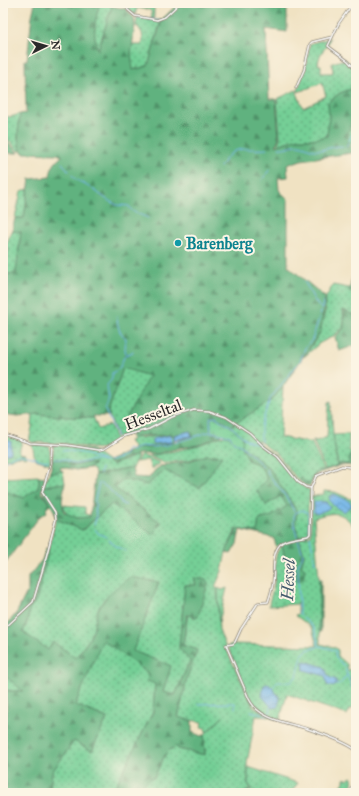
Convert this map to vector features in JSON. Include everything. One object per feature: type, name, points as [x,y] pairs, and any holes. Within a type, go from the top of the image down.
[{"type":"street","points":[[124,3],[128,10],[135,16],[157,20],[165,18],[180,3]]},
{"type":"street","points":[[353,3],[332,37],[328,48],[345,58],[356,70]]},
{"type":"street","points":[[296,88],[304,70],[311,42],[332,37]]},
{"type":"street","name":"Hesseltal","points":[[3,434],[30,443],[52,444],[99,450],[104,449],[121,437],[149,429],[172,417],[194,410],[209,411],[226,417],[250,433],[262,445],[278,457],[298,482],[310,488]]},
{"type":"street","points":[[3,635],[7,626],[33,602],[50,543],[56,516],[42,492],[51,463],[52,444]]},
{"type":"street","points":[[356,468],[342,466],[319,474],[315,477],[310,488],[310,534],[282,543],[276,550],[274,559],[273,585],[268,602],[258,603],[241,629],[235,642],[233,644],[226,645],[254,707],[266,715],[326,736],[346,744],[356,750]]},
{"type":"street","points":[[349,793],[356,781]]},
{"type":"green space","points":[[35,3],[100,3],[95,26],[95,38],[98,50],[112,6],[126,9],[134,18],[135,26],[131,54],[133,70],[148,66],[162,19],[179,3],[287,3],[287,32],[266,29],[269,99],[276,99],[279,137],[276,146],[295,139],[315,139],[327,136],[329,116],[328,102],[340,93],[354,88],[354,69],[356,71],[356,120],[353,119],[348,133],[347,147],[352,153],[301,160],[287,165],[288,177],[278,178],[279,190],[288,199],[288,266],[325,297],[320,332],[282,388],[272,400],[231,426],[224,423],[222,420],[211,421],[213,432],[217,432],[222,435],[198,445],[157,454],[139,454],[113,464],[108,461],[134,449],[144,447],[148,448],[171,443],[192,436],[190,431],[174,435],[139,436],[134,438],[132,433],[125,435],[125,423],[127,417],[149,376],[123,368],[108,412],[109,416],[93,416],[94,418],[39,414],[17,416],[3,414],[3,275],[16,273],[21,232],[12,231],[15,218],[24,218],[30,179],[50,177],[51,170],[57,160],[62,156],[57,154],[23,153],[18,140],[20,114],[26,113],[25,60],[27,60]]},
{"type":"green space","points":[[100,3],[106,3],[112,6],[98,50],[94,38],[96,14]]},
{"type":"green space","points":[[125,3],[154,3],[154,19],[151,18],[152,13],[150,10],[137,8],[135,15]]},
{"type":"green space","points":[[137,17],[161,20],[148,66],[132,70],[132,45],[141,45],[143,42],[142,33],[136,26]]},
{"type":"green space","points":[[330,38],[320,56],[318,65],[321,65],[321,73],[333,73],[332,63],[345,59],[354,69],[354,88],[340,93],[328,102],[329,116],[327,136],[315,139],[295,139],[278,145],[280,137],[277,99],[296,90],[303,108],[326,96],[322,83],[298,92],[298,89],[305,70],[310,44]]},
{"type":"green space","points":[[20,114],[18,137],[21,151],[18,151],[9,140],[3,140],[3,116],[10,117]]},
{"type":"green space","points":[[353,119],[356,120],[354,131],[356,134],[354,134],[354,140],[356,141],[356,143],[356,149],[352,153],[347,147],[348,133]]},
{"type":"green space","points":[[3,141],[8,142],[18,153],[3,153]]},
{"type":"green space","points":[[28,189],[24,218],[15,218],[21,191]]},
{"type":"green space","points":[[12,231],[21,231],[16,273],[3,275],[9,248],[5,247]]},
{"type":"green space","points":[[356,261],[356,292],[349,291]]},
{"type":"green space","points":[[333,285],[349,288],[349,291],[356,292],[356,316],[343,310],[344,327],[334,336],[320,343],[304,357],[320,333],[325,311],[326,297]]},
{"type":"green space","points":[[344,310],[356,317],[356,345],[339,351],[335,337],[344,328]]},
{"type":"green space","points":[[123,368],[150,375],[127,417],[125,423],[125,435],[118,438],[108,412]]},
{"type":"green space","points":[[283,387],[280,437],[312,443],[323,469],[317,471],[308,484],[299,477],[297,479],[278,455],[259,441],[256,441],[279,459],[300,484],[310,490],[308,508],[309,533],[308,535],[299,537],[295,525],[297,511],[269,468],[242,446],[249,461],[261,467],[264,472],[267,484],[266,505],[281,496],[287,506],[272,516],[259,520],[257,532],[236,529],[226,552],[222,571],[215,587],[217,588],[219,630],[229,655],[252,705],[269,717],[256,716],[247,763],[248,784],[251,789],[245,793],[139,793],[143,785],[149,779],[154,777],[165,755],[176,746],[178,749],[205,755],[204,735],[224,716],[206,732],[205,728],[201,727],[202,722],[178,718],[187,678],[197,650],[183,645],[188,614],[196,617],[208,584],[194,578],[196,585],[185,585],[179,648],[190,660],[175,695],[163,692],[171,666],[132,651],[159,582],[105,598],[98,609],[93,630],[89,639],[76,658],[53,642],[48,650],[23,632],[30,608],[34,604],[56,519],[83,530],[112,504],[161,523],[115,488],[123,479],[147,485],[164,470],[200,488],[201,456],[189,460],[164,463],[149,456],[192,447],[225,436],[230,436],[233,441],[237,443],[242,437],[231,426],[272,400]]},
{"type":"green space","points":[[331,401],[337,464],[336,467],[325,470],[313,440],[317,441],[327,437],[329,402]]},
{"type":"green space","points":[[33,414],[94,418],[98,429],[110,425],[116,439],[104,448],[98,449],[67,444],[31,442],[29,441]]},
{"type":"green space","points":[[211,417],[223,422],[237,432],[243,438],[242,446],[234,442],[230,436],[211,432]]},
{"type":"green space","points":[[133,434],[133,438],[174,435],[174,441],[171,443],[134,449],[129,441],[132,440],[130,435]]},
{"type":"green space","points":[[349,434],[349,451],[356,451],[356,459],[349,464],[338,464],[333,435]]},
{"type":"green space","points":[[3,435],[22,441],[19,453],[26,454],[26,458],[20,456],[10,460],[9,458],[3,459],[3,455],[11,453],[3,439]]},
{"type":"green space","points":[[32,444],[50,446],[50,464],[35,459]]},
{"type":"green space","points":[[54,445],[92,450],[112,465],[138,456],[132,468],[95,475],[94,470],[89,468],[94,465],[85,462],[74,465],[57,459],[52,460]]},
{"type":"green space","points":[[242,446],[269,468],[297,511],[295,525],[304,555],[301,566],[305,568],[303,580],[299,579],[299,582],[297,582],[296,570],[288,571],[282,545],[281,544],[276,547],[274,538],[240,530],[237,544],[231,554],[226,552],[237,529],[257,532],[259,520],[272,516],[287,506],[281,496],[266,505],[256,490],[267,480],[265,473],[259,465],[249,461]]},
{"type":"green space","points":[[141,455],[160,463],[151,469],[148,460],[136,462]]},
{"type":"green space","points":[[207,455],[222,456],[200,488],[164,470],[147,485],[123,479],[115,488],[161,523],[153,535],[112,504],[82,530],[56,519],[54,510],[43,491],[43,486],[65,483],[62,501],[64,512],[77,518],[90,517],[95,475],[132,468],[134,477],[149,478],[155,470],[162,465],[164,467],[164,465],[189,461]]},
{"type":"green space","points":[[355,455],[355,466],[341,465],[336,467],[337,464],[349,464],[349,456]]},
{"type":"green space","points":[[57,459],[73,465],[86,463],[95,464],[89,468],[76,470],[61,467],[60,469],[63,471],[49,473],[52,466],[52,460]]},
{"type":"green space","points":[[335,467],[316,475],[310,486],[304,485],[297,479],[299,477],[308,484],[317,471]]},
{"type":"green space","points":[[63,471],[65,483],[43,486],[49,473]]},
{"type":"green space","points":[[39,476],[39,482],[36,490],[24,498],[7,492],[3,494],[3,478]]},
{"type":"green space","points":[[39,476],[45,477],[41,492],[50,505],[46,509],[47,512],[40,516],[3,566],[3,494],[7,492],[24,498],[36,490],[39,482]]},
{"type":"green space","points":[[324,491],[335,492],[353,500],[356,497],[356,507],[351,511],[356,515],[356,528],[340,514],[327,514],[314,518],[319,579],[320,644],[334,647],[338,650],[338,656],[347,664],[348,670],[356,670],[356,678],[350,679],[356,692],[356,708],[349,709],[347,715],[287,694],[280,720],[271,717],[252,703],[228,647],[229,645],[234,644],[317,646],[312,628],[295,615],[298,614],[298,604],[269,606],[274,584],[276,558],[279,549],[282,545],[288,570],[301,567],[304,555],[299,538],[310,536],[311,534],[311,497],[324,494]]},
{"type":"green space","points":[[63,505],[85,507],[85,514],[90,515],[90,517],[77,518],[67,515]]},
{"type":"green space","points":[[46,548],[49,549],[38,595],[34,604],[30,608],[23,632],[48,650],[53,642],[76,658],[93,631],[99,608],[113,591],[130,577],[159,582],[133,651],[171,666],[163,692],[175,695],[190,661],[179,648],[185,585],[196,585],[194,578],[206,580],[208,584],[198,616],[187,615],[183,645],[197,650],[187,678],[178,717],[192,721],[192,732],[201,736],[204,735],[205,755],[178,749],[176,746],[165,755],[154,777],[149,779],[143,785],[139,793],[112,793],[153,712],[155,684],[147,681],[148,673],[103,640],[75,705],[107,718],[92,751],[74,741],[52,772],[50,788],[67,793],[39,793],[34,790],[30,793],[3,793],[3,720],[7,716],[4,691],[23,691],[3,674],[3,630],[17,612],[28,590],[28,577],[42,560]]},
{"type":"green space","points":[[319,579],[321,579],[321,632],[319,631]]},
{"type":"green space","points":[[218,588],[222,590],[227,588],[219,623]]},
{"type":"green space","points":[[103,639],[148,673],[155,684],[153,712],[112,793],[67,793],[50,788],[52,772],[74,741],[92,751],[107,718],[75,705]]},
{"type":"green space","points":[[3,674],[24,691],[10,691],[3,688]]},
{"type":"green space","points":[[248,767],[298,783],[290,793],[247,793],[252,789],[248,784]]},
{"type":"green space","points":[[352,777],[353,784],[348,793],[336,793],[344,782],[344,778],[347,779]]},
{"type":"water","points":[[190,431],[192,436],[174,440],[174,435]]},
{"type":"water","points":[[171,435],[171,442],[152,444],[152,439]]},
{"type":"water","points":[[3,439],[11,441],[11,453],[3,455]]},
{"type":"water","points":[[334,494],[349,501],[352,505],[344,512],[336,508],[329,499],[329,496]]},
{"type":"water","points":[[314,502],[326,502],[330,507],[317,514],[314,512]]},
{"type":"water","points":[[305,661],[324,667],[329,677],[336,680],[336,685],[333,687],[327,685],[325,676],[304,670],[303,662]]},
{"type":"water","points":[[264,685],[270,685],[280,698],[278,707],[272,708],[262,696]]},
{"type":"waterway","points":[[137,17],[160,21]]},
{"type":"waterway","points":[[279,148],[297,145],[315,150],[339,146],[346,147],[354,131]]},
{"type":"waterway","points":[[220,167],[230,154],[240,149],[267,149]]},
{"type":"waterway","points":[[62,163],[69,171]]},
{"type":"waterway","points":[[262,180],[270,169]]},
{"type":"waterway","points":[[72,175],[75,179]]},
{"type":"waterway","points":[[77,180],[109,201],[117,205],[129,206],[134,212],[148,218]]},
{"type":"waterway","name":"Hessel","points":[[261,442],[261,426],[270,399],[300,361],[305,348],[312,340],[322,309],[319,307],[304,281]]},
{"type":"waterway","name":"Hessel","points":[[322,308],[323,302]]},
{"type":"waterway","points":[[117,317],[120,331],[126,338],[126,354]]},
{"type":"waterway","points":[[117,437],[105,410],[109,399],[107,385],[112,379],[112,373],[119,369],[125,355],[133,352]]},
{"type":"waterway","name":"Hessel","points":[[211,432],[210,418],[216,417],[231,426],[246,440],[259,444]]},
{"type":"waterway","name":"Hessel","points":[[204,433],[214,432],[230,436],[234,442],[242,446],[266,469],[287,498],[295,513],[294,522],[297,537]]},
{"type":"waterway","name":"Hessel","points":[[108,461],[124,456],[128,449],[131,451],[141,446],[153,447],[167,445],[203,434]]},
{"type":"waterway","points":[[62,450],[83,453],[103,461]]},
{"type":"waterway","name":"Hessel","points":[[3,461],[18,455],[48,461]]},
{"type":"waterway","name":"Hessel","points":[[54,459],[64,459],[75,464],[94,460],[106,462]]},
{"type":"waterway","points":[[100,474],[101,468]]},
{"type":"waterway","points":[[94,525],[96,519],[95,499],[99,483]]},
{"type":"waterway","points":[[101,484],[113,493],[122,504],[126,505]]},
{"type":"waterway","name":"Hessel","points":[[295,513],[302,510],[308,513],[309,531]]},
{"type":"waterway","points":[[94,528],[99,534],[107,537]]},
{"type":"waterway","name":"Hessel","points":[[310,536],[315,563]]},
{"type":"waterway","name":"Hessel","points":[[298,539],[303,555],[298,565],[299,614],[314,628],[319,646],[335,650],[336,658],[346,668],[346,672],[354,692],[356,693]]},
{"type":"waterway","points":[[109,540],[117,547],[126,551]]},
{"type":"waterway","points":[[302,655],[307,650],[318,647]]},
{"type":"waterway","points":[[293,680],[297,676],[302,657]]},
{"type":"waterway","points":[[341,683],[347,675]]},
{"type":"waterway","points":[[272,688],[277,682],[292,682]]},
{"type":"waterway","points":[[336,685],[340,684]]},
{"type":"waterway","points":[[198,704],[230,703]]},
{"type":"waterway","points":[[231,703],[235,703],[235,708]]},
{"type":"waterway","points":[[251,711],[265,716],[270,712],[271,707]]},
{"type":"place","name":"Barenberg","points":[[178,243]]}]
